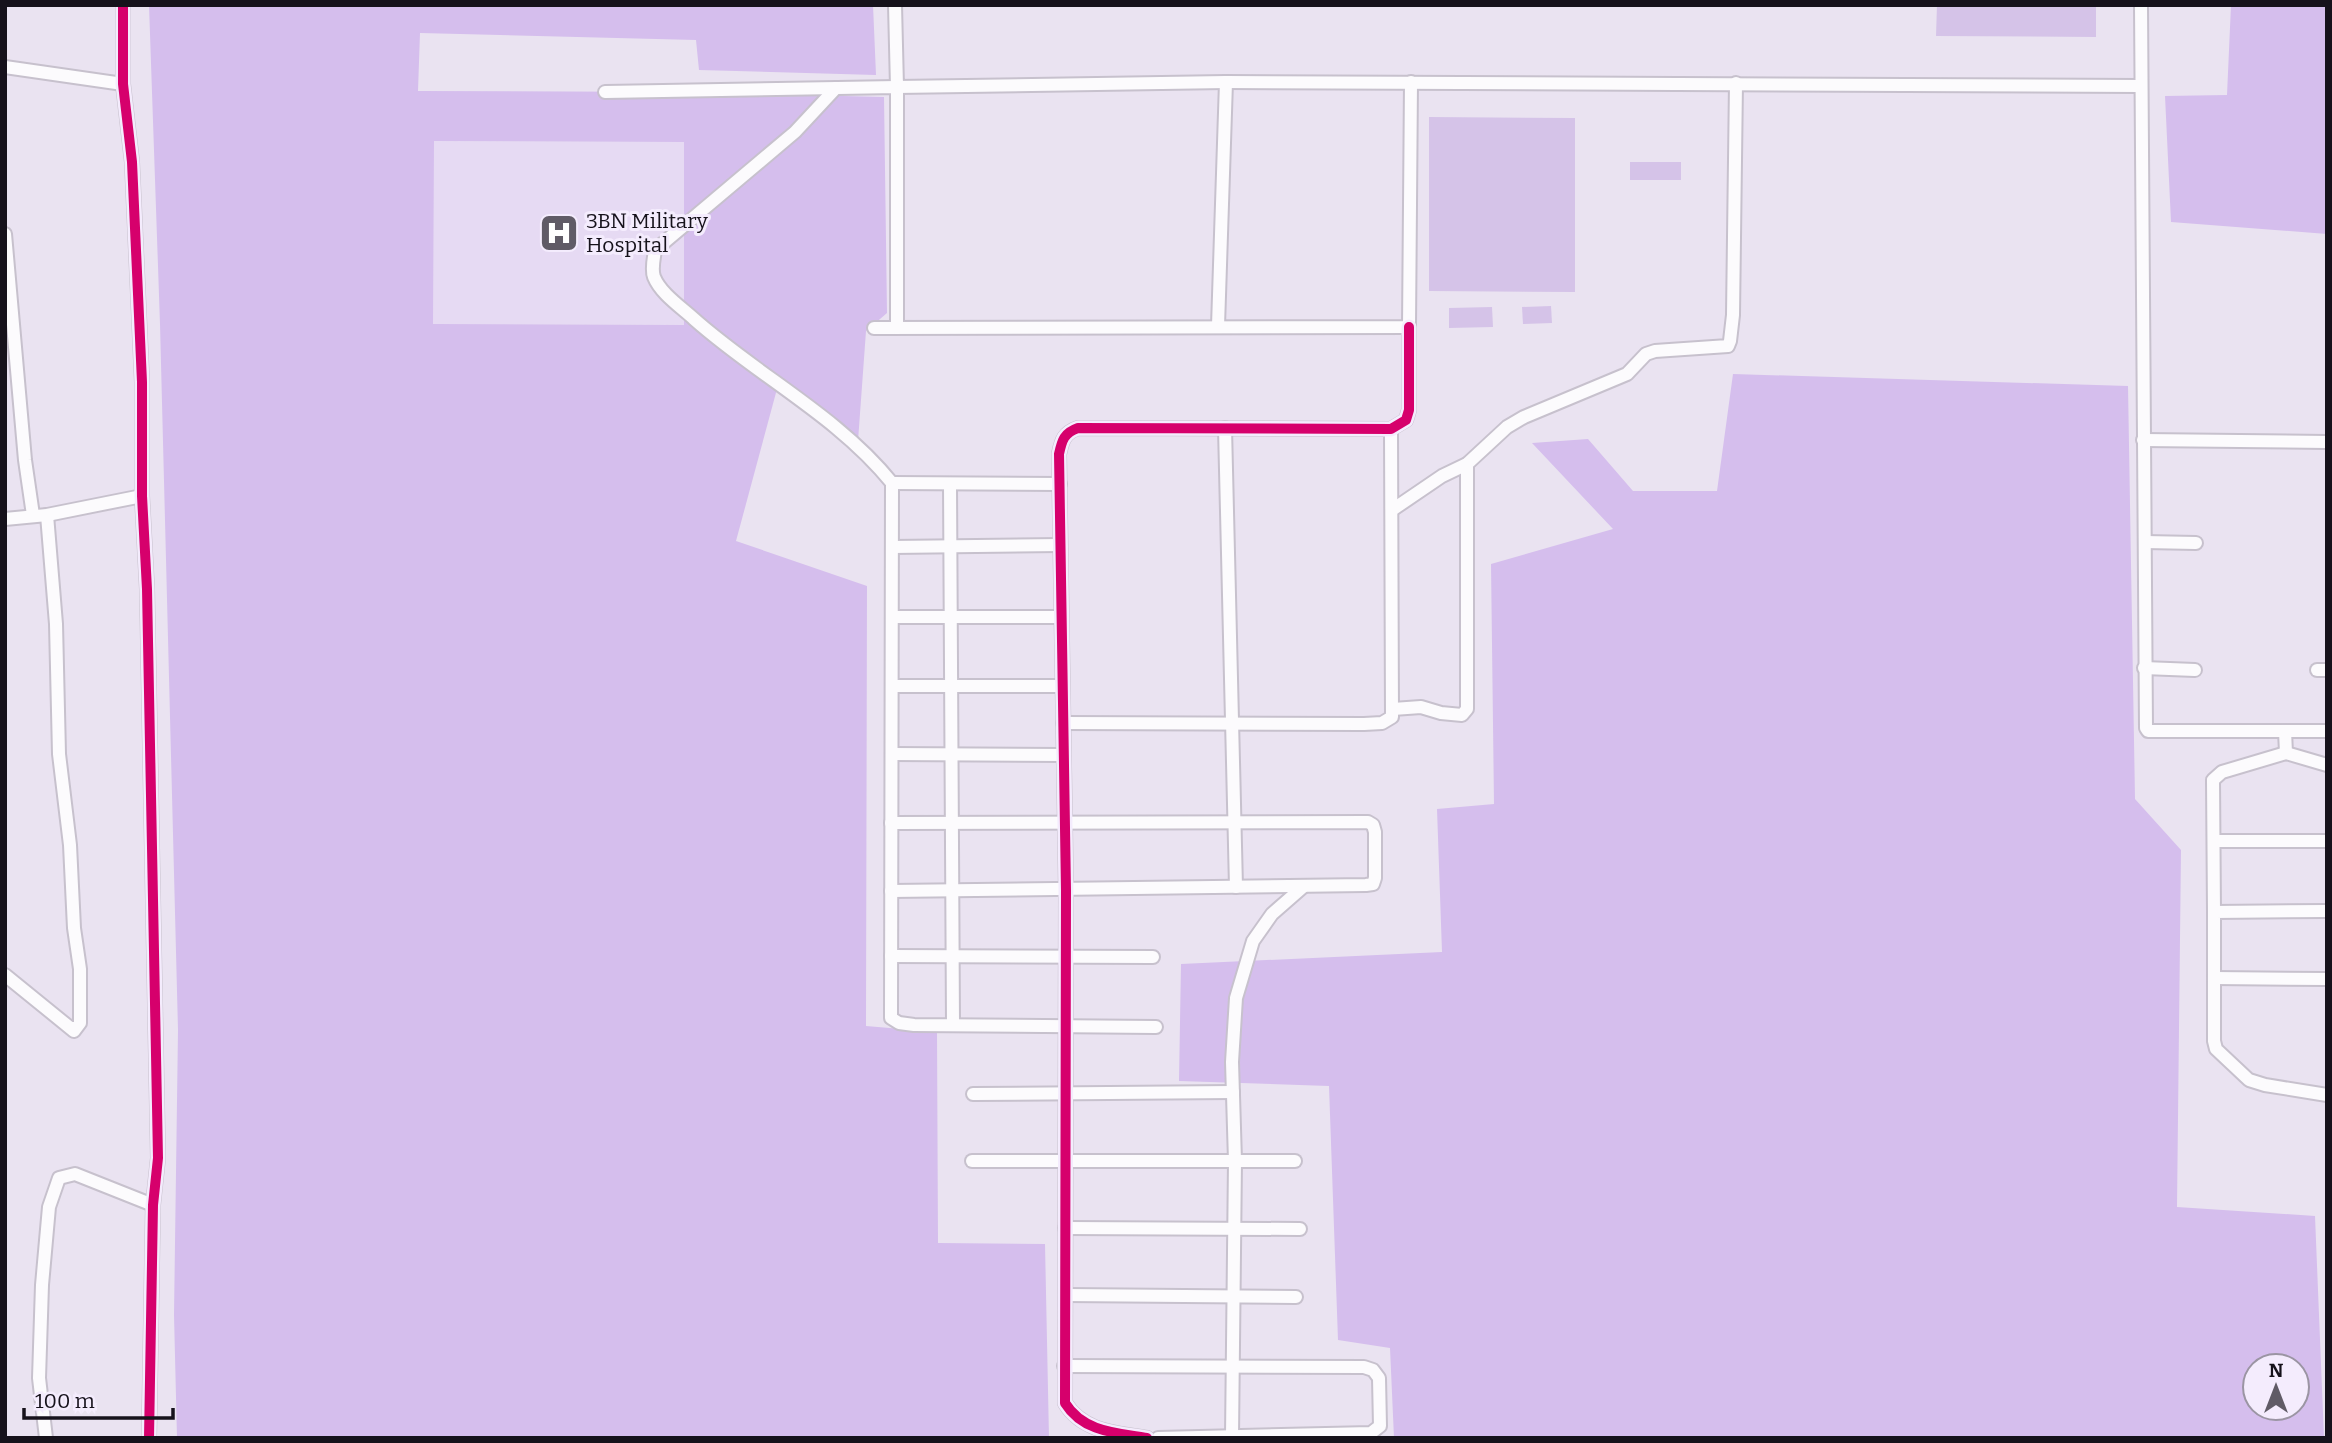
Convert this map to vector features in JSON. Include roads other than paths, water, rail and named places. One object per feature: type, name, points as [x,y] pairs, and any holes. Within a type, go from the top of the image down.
[{"type":"street","points":[[123,5],[123,84],[132,162],[141,369],[158,1144],[153,1205],[149,1438]]},
{"type":"street","points":[[895,5],[897,328]]},
{"type":"street","points":[[2141,5],[2144,668],[2147,730],[2327,731]]},
{"type":"street","points":[[5,67],[123,84]]},
{"type":"street","points":[[1218,326],[1226,82]]},
{"type":"street","points":[[605,92],[1226,82],[2141,86]]},
{"type":"street","points":[[1147,1438],[1101,1430],[1083,1423],[1073,1416],[1065,1404],[1066,890],[1059,454],[1062,439],[1069,431],[1078,428],[1391,429],[1406,420],[1409,410],[1411,82]]},
{"type":"street","points":[[1392,510],[1442,476],[1467,464],[1507,427],[1524,417],[1627,374],[1646,354],[1655,351],[1728,346],[1733,315],[1736,83]]},
{"type":"street","points":[[836,89],[795,132],[656,250],[653,275],[664,292],[711,334],[839,429],[892,483],[891,1018],[899,1023],[914,1025],[1156,1027]]},
{"type":"street","points":[[5,234],[25,460],[33,515]]},
{"type":"street","points":[[874,328],[1409,327]]},
{"type":"street","points":[[1224,428],[1236,887]]},
{"type":"street","points":[[1063,723],[1382,723],[1392,717],[1391,429]]},
{"type":"street","points":[[2143,440],[2327,442]]},
{"type":"street","points":[[1393,709],[1421,706],[1441,713],[1462,715],[1467,709],[1467,464]]},
{"type":"street","points":[[892,483],[1060,485]]},
{"type":"street","points":[[950,484],[953,1025]]},
{"type":"street","points":[[5,519],[47,515],[142,496]]},
{"type":"street","points":[[5,975],[74,1031],[80,1023],[80,969],[74,928],[70,845],[59,754],[56,624],[47,515]]},
{"type":"street","points":[[2145,542],[2196,543]]},
{"type":"street","points":[[892,547],[1060,545]]},
{"type":"street","points":[[892,617],[1061,617]]},
{"type":"street","points":[[2144,668],[2195,670]]},
{"type":"street","points":[[892,686],[1062,686]]},
{"type":"street","points":[[2285,731],[2286,753]]},
{"type":"street","points":[[2327,765],[2286,753],[2221,772],[2213,780],[2214,1041],[2221,1056],[2249,1080],[2278,1088],[2327,1095]]},
{"type":"street","points":[[892,754],[1063,755]]},
{"type":"street","points":[[891,823],[1367,822],[1373,825],[1375,878],[1373,884],[1304,886],[891,891]]},
{"type":"street","points":[[2214,841],[2327,841]]},
{"type":"street","points":[[1232,1436],[1235,1161],[1232,1062],[1236,998],[1253,941],[1272,914],[1304,886]]},
{"type":"street","points":[[2214,912],[2327,911]]},
{"type":"street","points":[[891,956],[1153,957]]},
{"type":"street","points":[[2214,978],[2327,979]]},
{"type":"street","points":[[973,1094],[1233,1092]]},
{"type":"street","points":[[972,1161],[1294,1161]]},
{"type":"street","points":[[46,1438],[39,1378],[41,1285],[50,1207],[59,1178],[75,1174],[153,1205]]},
{"type":"street","points":[[1065,1228],[1300,1229]]},
{"type":"street","points":[[1066,1295],[1296,1297]]},
{"type":"street","points":[[1065,1366],[1364,1367],[1373,1370],[1378,1378],[1380,1426],[1371,1433],[1158,1438]]},
{"type":"place","name":"3BN Military Hospital","points":[[559,233]]}]
